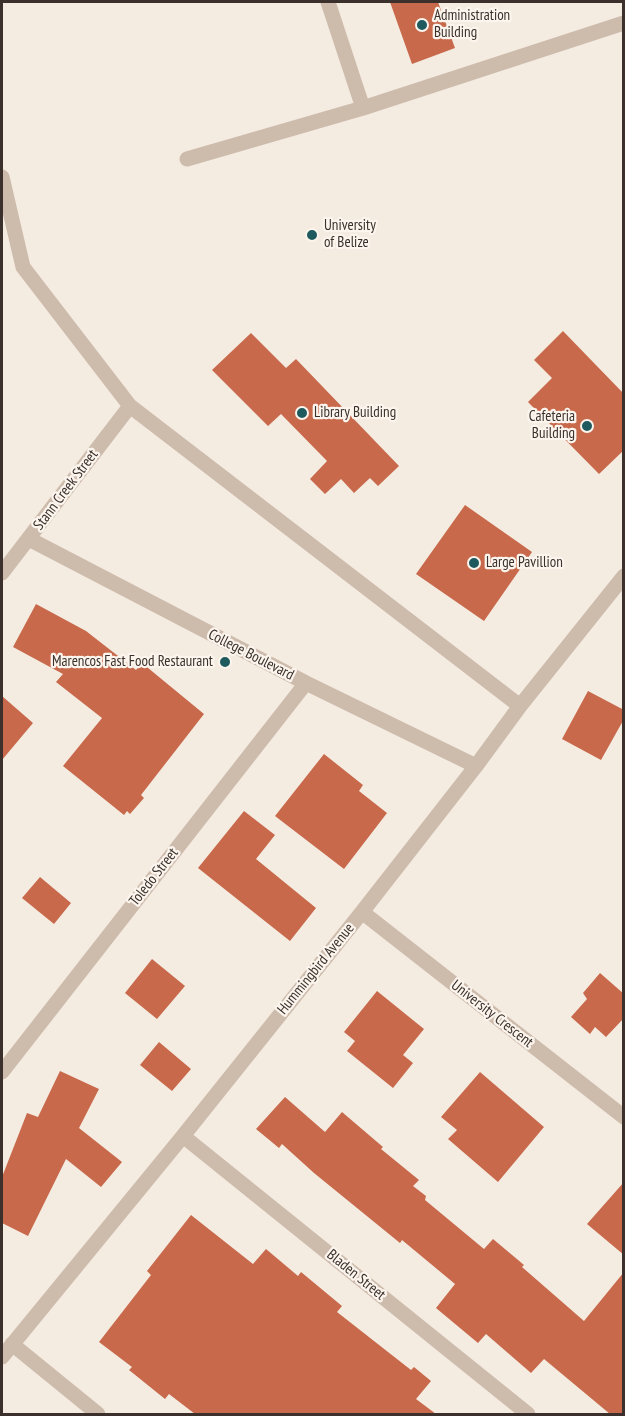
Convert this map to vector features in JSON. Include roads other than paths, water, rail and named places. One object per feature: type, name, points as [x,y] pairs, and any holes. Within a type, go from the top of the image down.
[{"type":"street","points":[[328,2],[363,108]]},
{"type":"street","points":[[187,159],[363,108],[624,23]]},
{"type":"street","points":[[2,177],[23,267],[130,406],[519,706]]},
{"type":"street","name":"Stann Creek Street","points":[[2,573],[130,406]]},
{"type":"street","name":"College Boulevard","points":[[29,539],[306,683],[476,766]]},
{"type":"street","name":"Hummingbird Avenue","points":[[2,1358],[362,912],[476,766],[519,706],[624,576]]},
{"type":"street","name":"Toledo Street","points":[[2,1072],[306,683]]},
{"type":"street","name":"University Crescent","points":[[362,912],[624,1116]]},
{"type":"street","name":"Bladen Street","points":[[183,1136],[528,1414]]},
{"type":"street","points":[[12,1344],[98,1414]]},
{"type":"place","name":"Administration Building","points":[[422,25]]},
{"type":"place","name":"University of Belize","points":[[312,235]]},
{"type":"place","name":"Library Building","points":[[302,413]]},
{"type":"place","name":"Cafeteria Building","points":[[587,426]]},
{"type":"place","name":"Large Pavillion","points":[[474,563]]},
{"type":"place","name":"Marencos Fast Food Restaurant","points":[[225,662]]}]
